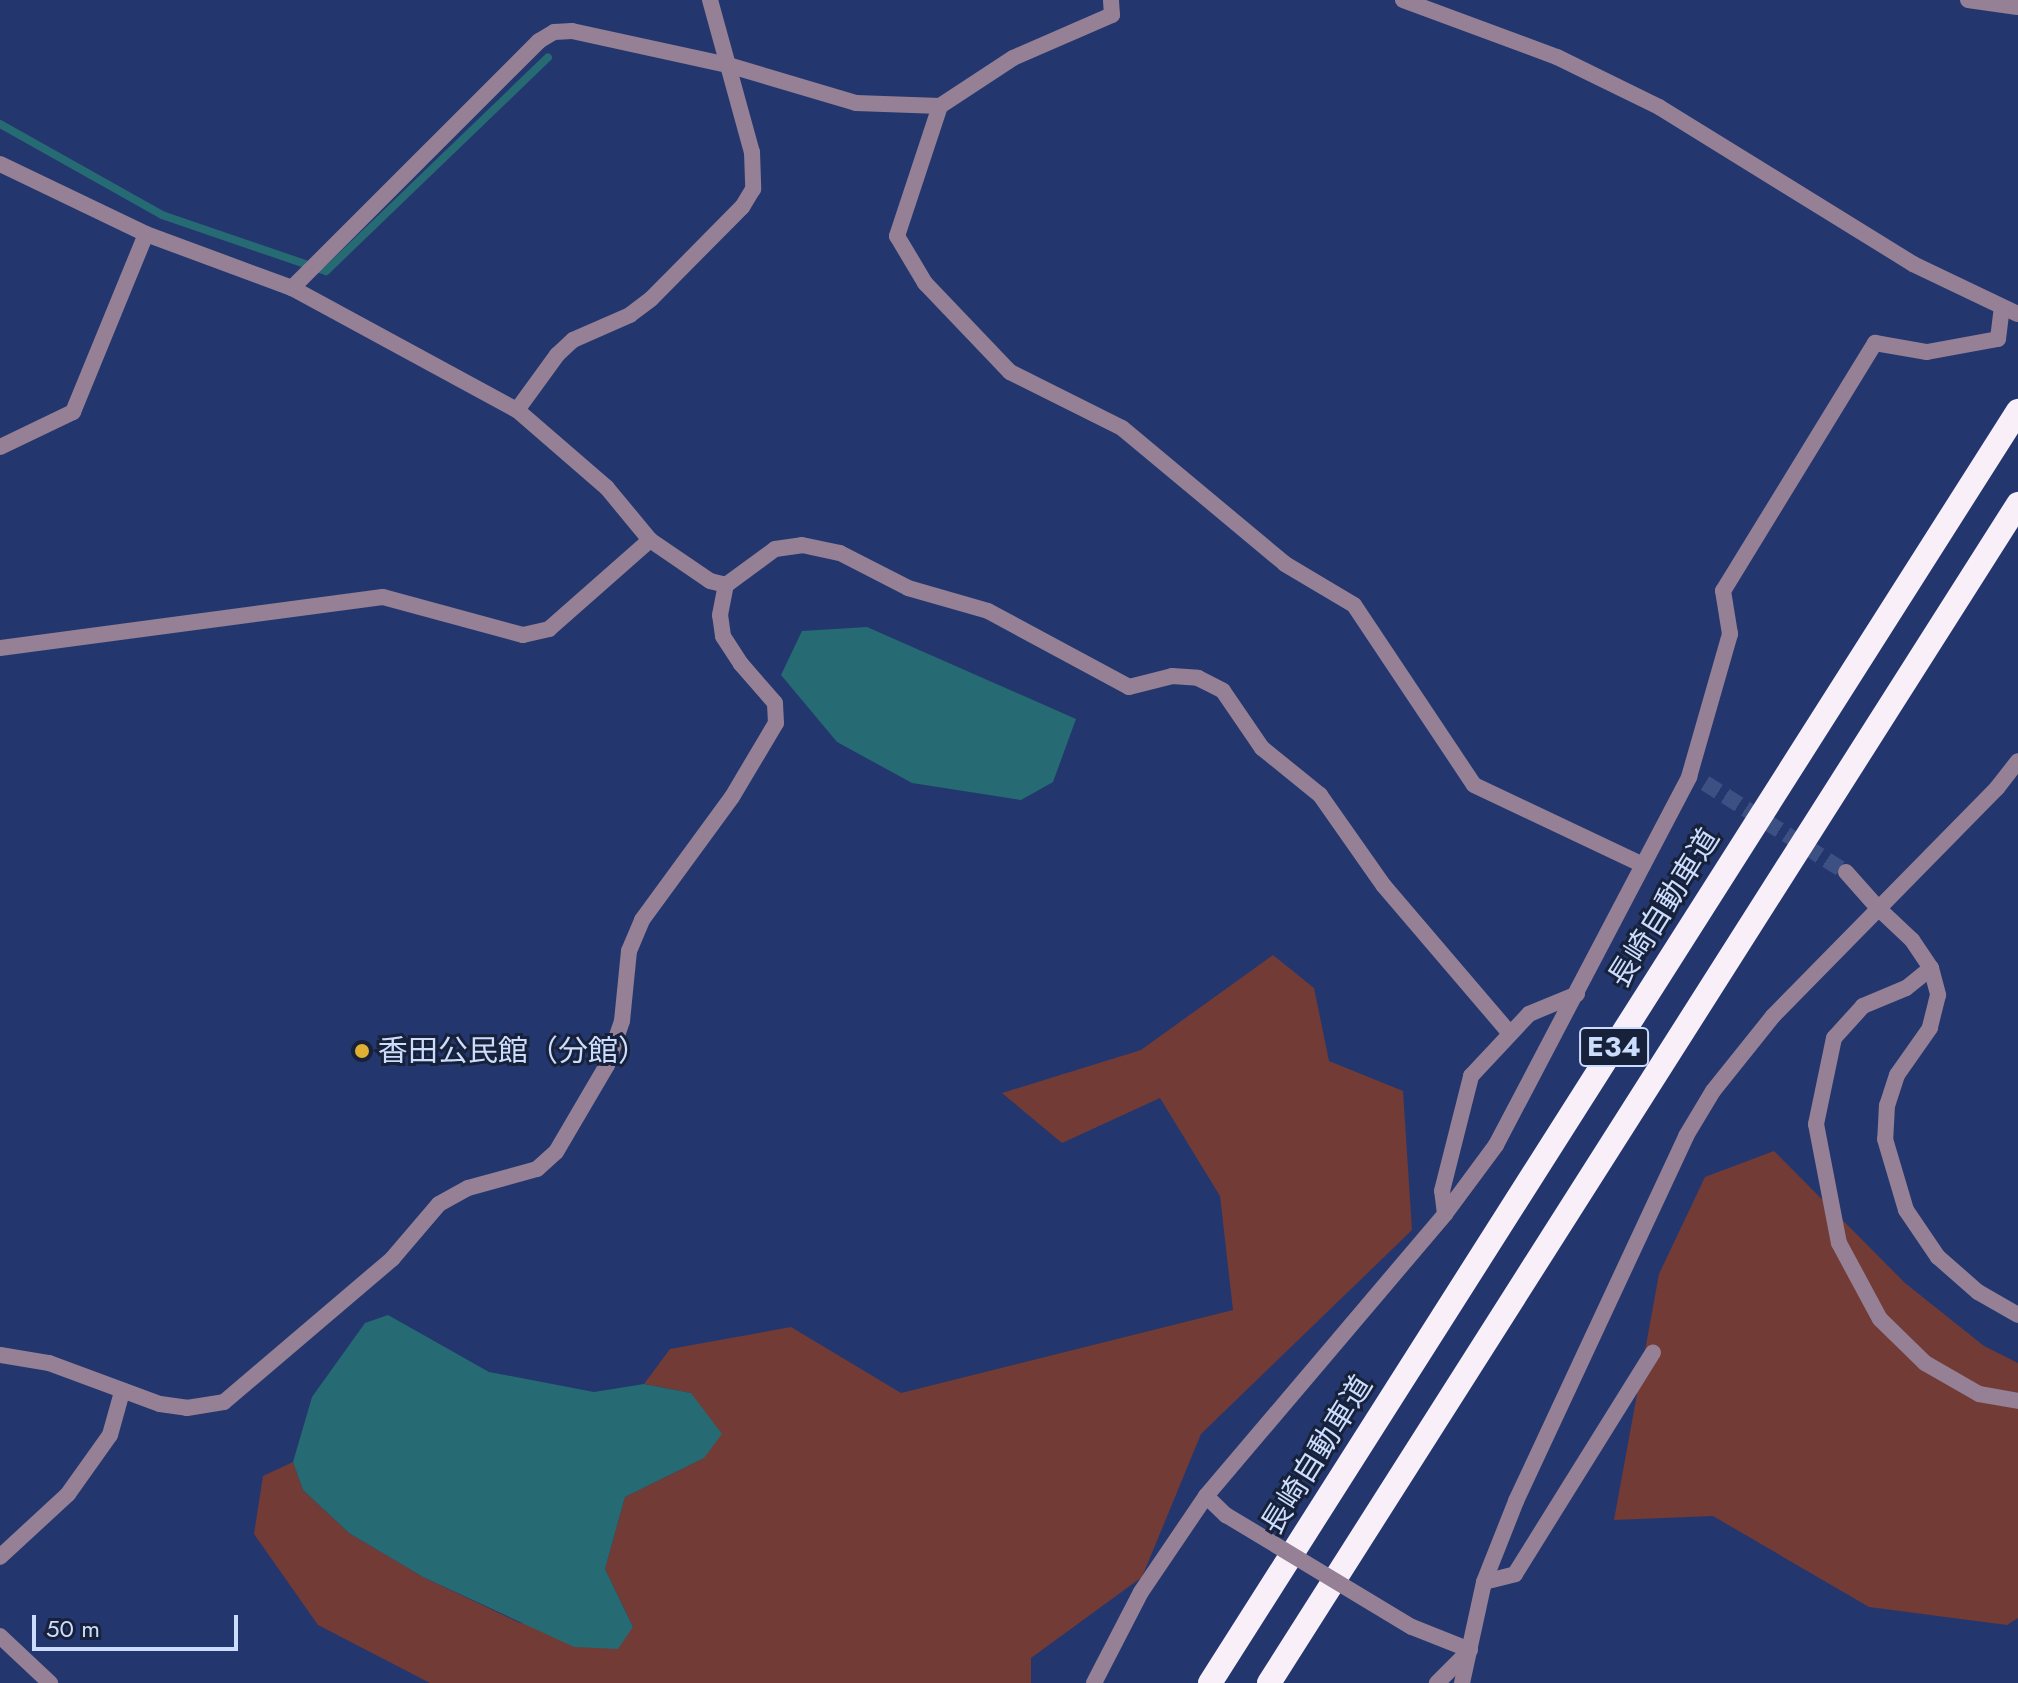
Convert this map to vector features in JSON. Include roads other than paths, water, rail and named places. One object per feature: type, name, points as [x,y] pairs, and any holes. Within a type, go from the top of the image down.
[{"type":"highway","name":"長崎自動車道","points":[[1210,1683],[2018,411]]},
{"type":"highway","name":"E34","points":[[1269,1683],[2018,504]]},
{"type":"street","points":[[517,410],[573,340],[630,315],[651,299],[742,207],[756,172],[710,0]]},
{"type":"street","points":[[292,288],[554,32],[572,31],[728,65],[856,103],[940,106],[1013,58],[1112,15],[1111,0]]},
{"type":"street","points":[[1094,1683],[1141,1592],[1206,1496],[1445,1214],[1496,1145],[1643,865],[1697,780],[1730,634],[1723,591],[1875,343],[1927,352],[1998,339],[2010,311],[1913,264],[1659,107],[1557,57],[1403,0]]},
{"type":"street","points":[[1968,0],[2018,7]]},
{"type":"street","points":[[940,106],[897,236],[925,283],[1010,372],[1122,428],[1285,564],[1354,605],[1474,785],[1643,865]]},
{"type":"street","points":[[0,164],[146,234],[292,288],[517,410],[607,488],[650,540],[710,581],[726,585]]},
{"type":"street","points":[[0,447],[73,412],[146,234]]},
{"type":"street","points":[[0,648],[383,597],[523,635],[549,629],[650,540]]},
{"type":"street","points":[[0,1355],[49,1363],[122,1392],[187,1408],[224,1402],[392,1259],[439,1204],[468,1188],[537,1169],[556,1152],[607,1065],[622,1021],[629,951],[642,920],[732,797],[776,723],[775,703],[723,636],[720,615],[726,585],[775,549],[815,548],[840,553],[908,588],[988,611],[1129,687],[1172,676],[1198,678],[1223,691],[1262,748],[1320,795],[1384,886],[1508,1031]]},
{"type":"street","points":[[1462,1683],[1484,1582],[1686,1136],[1773,1016],[1997,788],[2018,761]]},
{"type":"street","points":[[1846,872],[1912,940],[1931,968],[1938,995],[1930,1028],[1897,1075],[1887,1105],[1885,1139],[1906,1210],[1938,1257],[1978,1292],[2018,1315]]},
{"type":"street","points":[[1931,968],[1906,988],[1863,1006],[1834,1038],[1816,1124],[1839,1243],[1880,1319],[1925,1363],[1979,1394],[2018,1401]]},
{"type":"street","points":[[1445,1214],[1442,1191],[1461,1101],[1471,1076],[1508,1031],[1529,1014],[1577,994]]},
{"type":"street","points":[[1484,1582],[1515,1574],[1653,1352]]},
{"type":"street","points":[[0,1557],[68,1494],[110,1435],[122,1392]]},
{"type":"street","points":[[1206,1496],[1226,1515],[1412,1627],[1470,1650]]},
{"type":"street","points":[[0,1636],[50,1683]]},
{"type":"street","points":[[1437,1683],[1470,1650]]},
{"type":"waterway","points":[[0,124],[162,215],[326,271],[548,57]]},
{"type":"tunnel","points":[[1705,783],[1846,872]]},
{"type":"place","name":"香田公民館（分館）","points":[[362,1051]]}]
